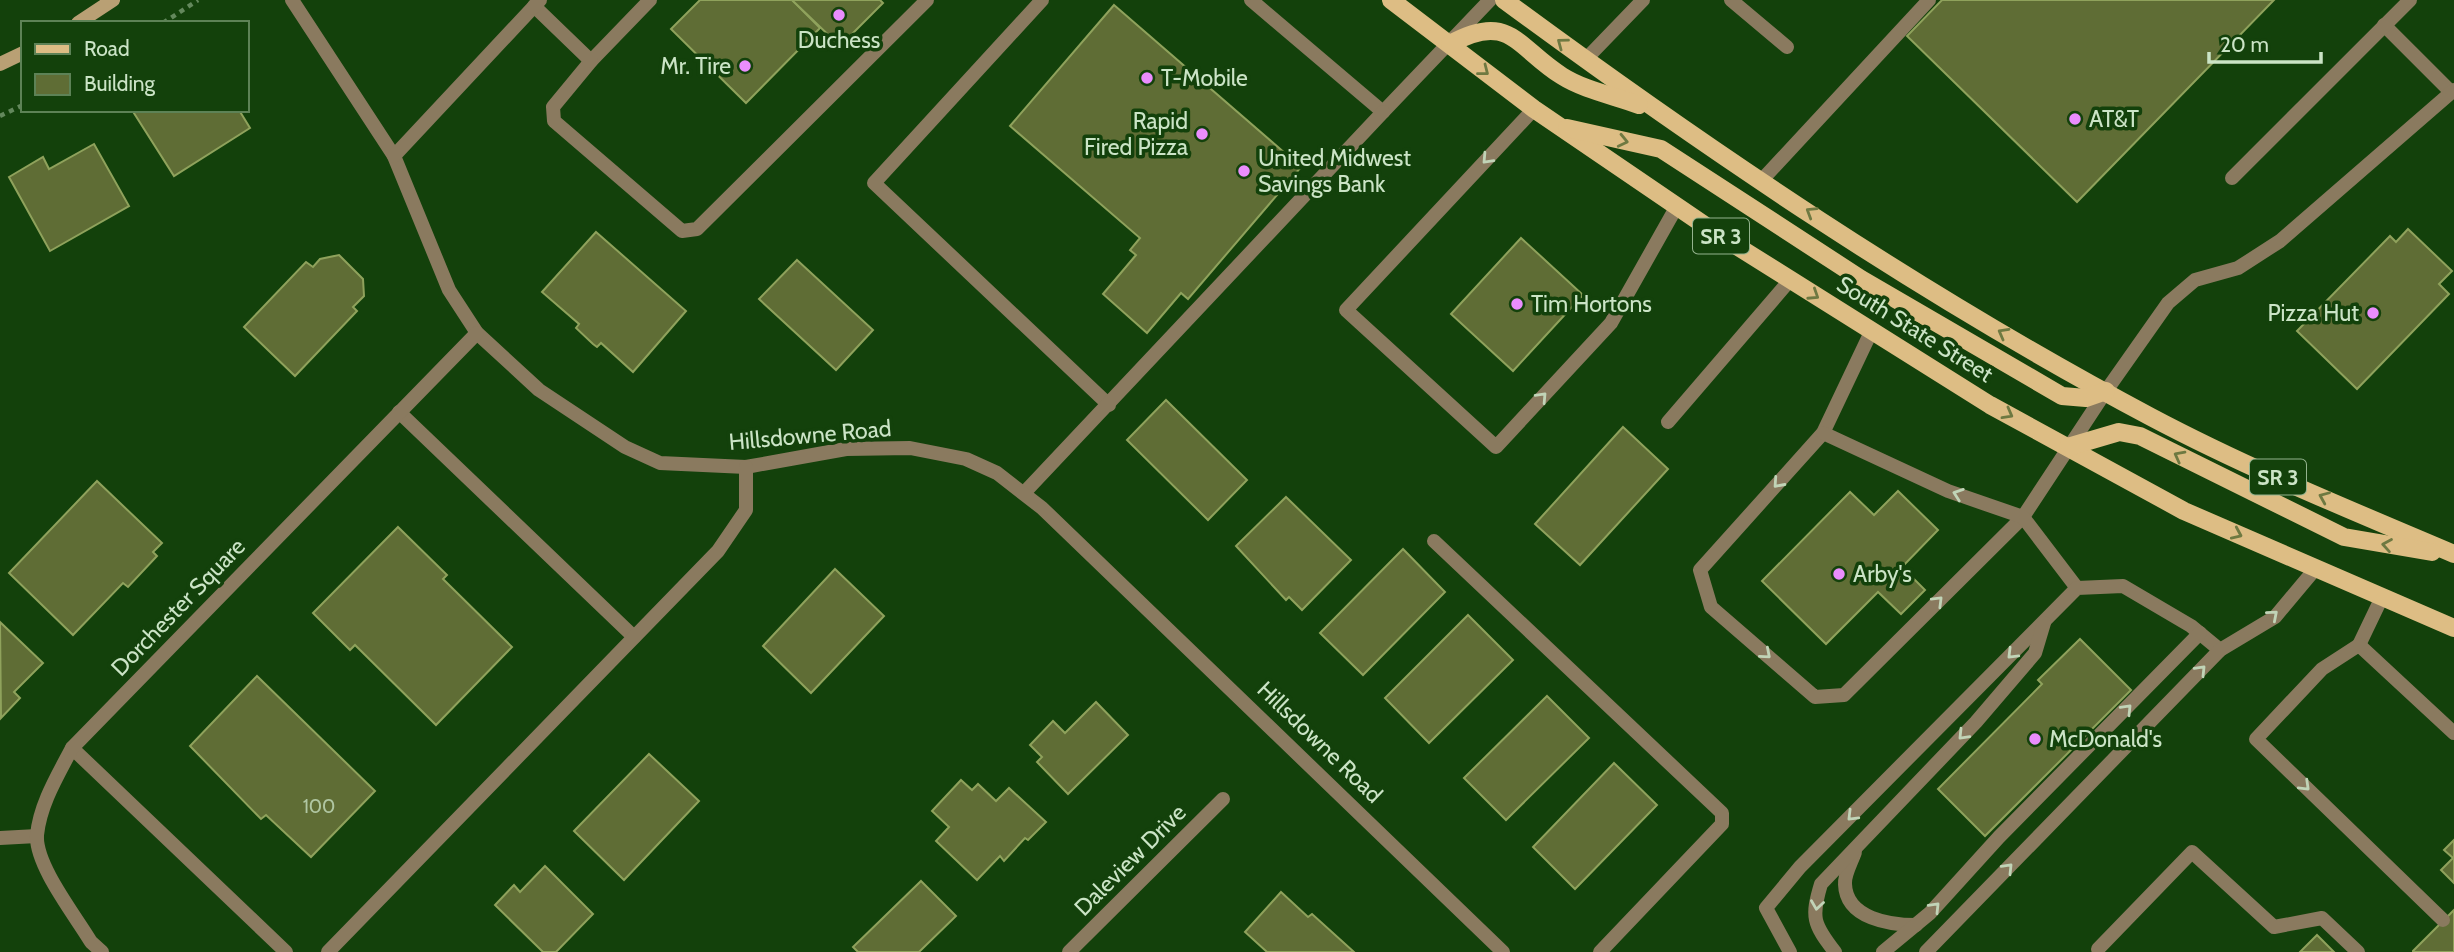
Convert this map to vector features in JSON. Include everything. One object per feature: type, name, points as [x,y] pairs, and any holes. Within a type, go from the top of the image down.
[{"type":"main road","name":"South State Street","points":[[1391,0],[1534,110],[1871,332],[2067,447],[2184,511],[2454,628]]},
{"type":"main road","name":"South State Street","points":[[1504,0],[1585,60],[1761,181],[1970,314],[2216,450],[2454,555]]},
{"type":"main road","points":[[1450,44],[1485,29],[1502,31],[1564,77],[1662,114]]},
{"type":"main road","points":[[1557,125],[1661,149],[1861,279],[2062,396],[2087,398],[2105,391]]},
{"type":"main road","points":[[2067,447],[2119,432],[2140,436],[2344,537],[2454,555]]},
{"type":"street","points":[[81,21],[113,0]]},
{"type":"street","name":"Hillsdowne Road","points":[[292,0],[394,156],[449,290],[477,333],[539,390],[625,447],[660,463],[746,467],[846,449],[910,448],[966,459],[997,473],[1024,493],[1270,724],[1503,952]]},
{"type":"street","points":[[650,0],[591,61],[553,107],[554,121],[682,231],[697,229],[927,0]]},
{"type":"street","points":[[1042,0],[874,183],[1109,405]]},
{"type":"street","points":[[1251,0],[1383,113]]},
{"type":"street","points":[[1024,493],[1490,0]]},
{"type":"street","points":[[1585,60],[1643,0]]},
{"type":"street","points":[[1731,0],[1787,47]]},
{"type":"street","points":[[1761,181],[1929,0]]},
{"type":"street","points":[[2232,178],[2410,0]]},
{"type":"street","points":[[394,156],[537,3],[591,61]]},
{"type":"street","points":[[1871,332],[1823,433],[1700,570],[1711,607],[1815,697],[1844,695],[2022,517],[2105,391],[2168,303],[2195,280],[2238,268],[2280,241],[2453,91],[2384,25]]},
{"type":"street","points":[[0,64],[21,54]]},
{"type":"street","points":[[1534,110],[1346,310],[1496,447],[1611,323],[1677,206]]},
{"type":"street","points":[[1668,422],[1790,280]]},
{"type":"street","name":"Dorchester Square","points":[[102,952],[91,942],[43,864],[37,836],[45,803],[72,748],[477,333]]},
{"type":"street","points":[[400,412],[634,637]]},
{"type":"street","points":[[1823,433],[1948,491],[2022,517],[2077,588]]},
{"type":"street","points":[[328,952],[718,551],[746,510],[746,467]]},
{"type":"street","points":[[1434,541],[1722,814],[1722,824],[1600,952]]},
{"type":"street","points":[[1926,952],[2220,650],[2275,617],[2316,569]]},
{"type":"street","points":[[1790,952],[1766,908],[1800,867],[2077,588],[2123,586],[2200,634],[2220,650]]},
{"type":"street","points":[[2382,597],[2359,645],[2322,669],[2256,738],[2443,920]]},
{"type":"street","points":[[1835,952],[1821,934],[1813,911],[1821,884],[1976,722],[2035,653],[2044,622]]},
{"type":"street","points":[[1883,952],[1916,925],[2200,634]]},
{"type":"street","points":[[2359,645],[2454,733]]},
{"type":"street","points":[[72,748],[286,952]]},
{"type":"street","name":"Daleview Drive","points":[[1069,952],[1223,799]]},
{"type":"street","points":[[0,838],[37,836]]},
{"type":"street","points":[[1857,847],[1845,884],[1852,903],[1867,916],[1892,925],[1916,925]]},
{"type":"street","points":[[2098,951],[2192,852],[2274,927],[2322,918],[2358,952]]},
{"type":"path","points":[[166,21],[198,0]]},
{"type":"path","points":[[0,116],[21,106]]},
{"type":"building","name":"Mr. Tire","points":[[700,0],[792,0],[820,28],[746,103],[671,29]]},
{"type":"building","name":"Duchess","points":[[792,0],[880,0],[883,3],[840,46]]},
{"type":"building","name":"AT&T","points":[[1942,0],[2274,0],[2077,202],[1907,36]]},
{"type":"building","points":[[1114,5],[1301,167],[1188,299],[1181,293],[1147,333],[1103,294],[1136,255],[1130,250],[1140,238],[1010,126]]},
{"type":"building","points":[[133,112],[240,112],[250,128],[174,176]]},
{"type":"building","points":[[94,144],[129,206],[50,251],[9,177],[43,157],[49,169]]},
{"type":"building","name":"Pizza Hut","points":[[2408,229],[2452,271],[2439,284],[2449,294],[2357,389],[2297,331],[2390,236],[2396,242]]},
{"type":"building","points":[[596,232],[686,311],[633,372],[601,343],[597,347],[593,344],[576,328],[579,324],[542,292]]},
{"type":"building","name":"Tim Hortons","points":[[1521,238],[1583,295],[1513,371],[1451,314]]},
{"type":"building","points":[[339,255],[363,279],[364,296],[353,307],[357,311],[295,376],[244,327],[306,262],[313,267],[320,259]]},
{"type":"building","points":[[797,260],[873,330],[836,370],[759,299]]},
{"type":"building","points":[[1166,400],[1247,480],[1208,520],[1127,440]]},
{"type":"building","points":[[1623,427],[1668,469],[1580,565],[1535,524]]},
{"type":"building","points":[[97,481],[162,543],[153,552],[157,556],[128,587],[123,583],[73,635],[9,573]]},
{"type":"building","name":"Arby's","points":[[1898,491],[1938,530],[1902,567],[1925,590],[1901,614],[1878,592],[1826,644],[1762,581],[1850,492],[1874,515]]},
{"type":"building","points":[[1286,497],[1351,560],[1302,610],[1289,597],[1286,600],[1236,546]]},
{"type":"building","points":[[398,527],[447,575],[443,579],[512,647],[436,725],[355,645],[350,650],[313,613]]},
{"type":"building","points":[[1403,549],[1445,592],[1363,675],[1320,633]]},
{"type":"building","points":[[835,569],[884,616],[811,693],[763,646]]},
{"type":"building","points":[[1468,615],[1513,660],[1429,743],[1385,698]]},
{"type":"building","points":[[0,622],[43,663],[14,692],[20,698],[1,718]]},
{"type":"building","name":"McDonald's","points":[[2080,639],[2131,690],[1985,836],[1938,789],[2042,684],[2038,680]]},
{"type":"building","points":[[257,676],[375,791],[311,857],[266,815],[261,819],[190,746]]},
{"type":"building","points":[[1547,696],[1589,738],[1506,820],[1464,778]]},
{"type":"building","points":[[1096,702],[1128,735],[1068,794],[1037,762],[1042,757],[1030,745],[1053,721],[1065,733]]},
{"type":"building","points":[[649,754],[699,801],[624,880],[574,831]]},
{"type":"building","points":[[1614,763],[1657,805],[1575,889],[1533,847]]},
{"type":"building","points":[[961,780],[972,790],[978,784],[996,801],[1009,788],[1046,822],[1028,840],[1025,838],[1004,861],[1000,856],[977,880],[936,841],[949,827],[932,811]]},
{"type":"building","points":[[2454,840],[2454,883],[2441,870],[2453,858],[2444,850]]},
{"type":"building","points":[[545,866],[593,914],[556,952],[543,952],[495,905],[514,885],[520,892]]},
{"type":"building","points":[[921,881],[956,916],[919,952],[858,952],[853,947]]},
{"type":"building","points":[[1281,892],[1308,917],[1312,914],[1354,952],[1267,952],[1245,932]]},
{"type":"building","points":[[2454,910],[2454,952],[2413,952],[2413,951]]},
{"type":"building","points":[[2317,935],[2334,952],[2300,952]]},
{"type":"place","name":"Duchess","points":[[839,15]]},
{"type":"place","name":"Mr. Tire","points":[[745,66]]},
{"type":"place","name":"T-Mobile","points":[[1147,78]]},
{"type":"place","name":"AT&T","points":[[2075,119]]},
{"type":"place","name":"Rapid Fired Pizza","points":[[1202,134]]},
{"type":"place","name":"United Midwest Savings Bank","points":[[1244,171]]},
{"type":"place","name":"Tim Hortons","points":[[1517,304]]},
{"type":"place","name":"Pizza Hut","points":[[2373,313]]},
{"type":"place","name":"Arby's","points":[[1839,574]]},
{"type":"place","name":"McDonald's","points":[[2035,739]]}]
